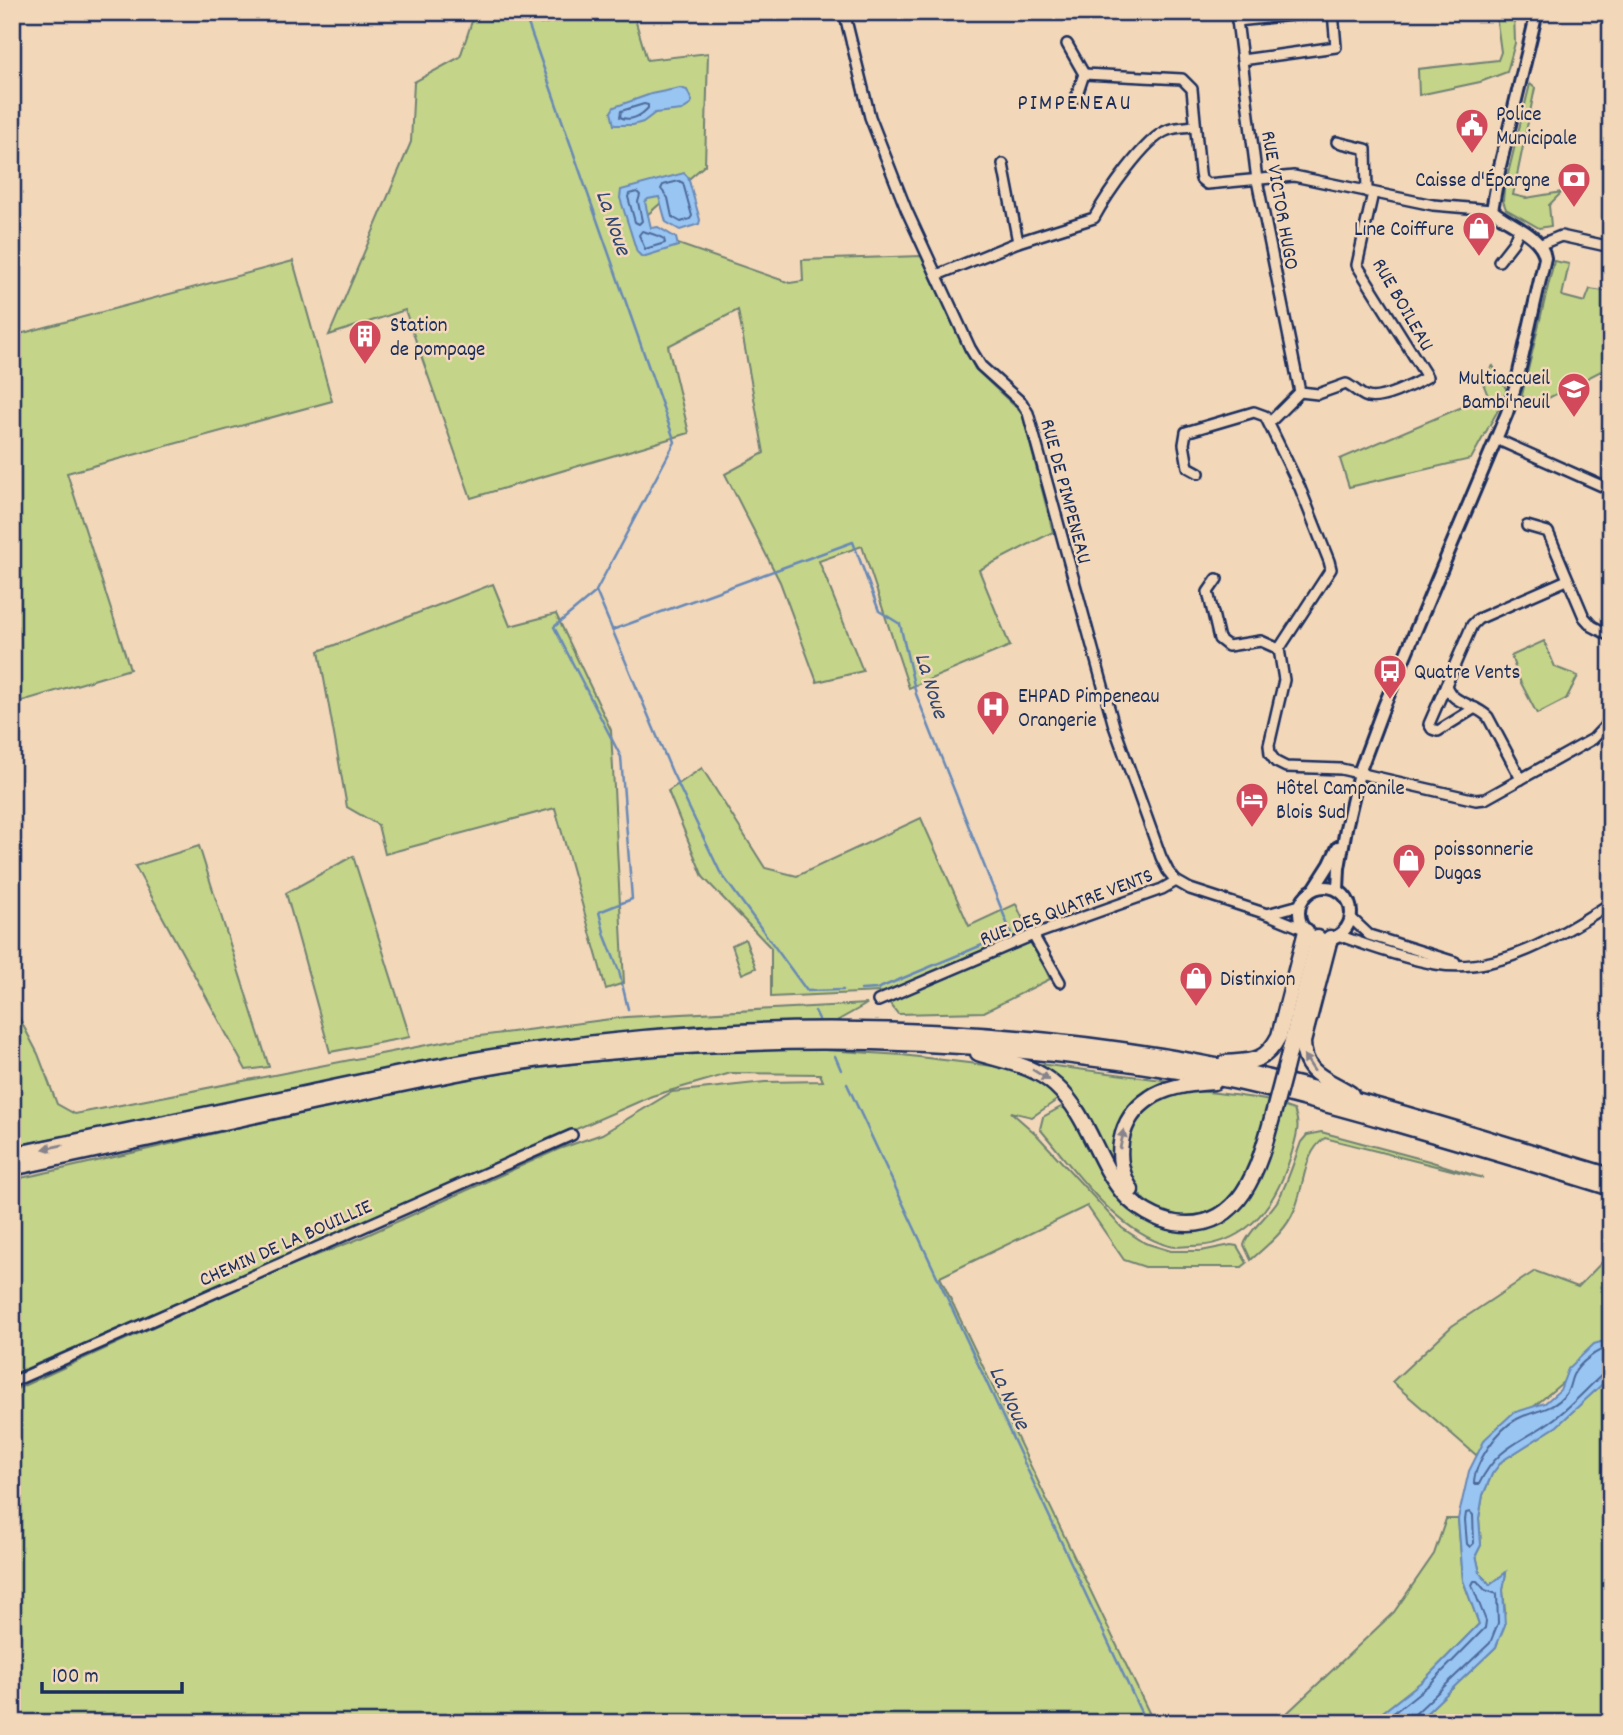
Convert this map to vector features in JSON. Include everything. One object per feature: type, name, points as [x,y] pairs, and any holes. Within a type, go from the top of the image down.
[{"type":"highway","points":[[1205,1065],[1257,1060],[1273,1047],[1319,934]]},
{"type":"highway","points":[[954,1045],[1037,1071],[1054,1084],[1079,1112],[1123,1193],[1142,1209],[1157,1217],[1184,1224],[1202,1222],[1227,1211],[1236,1202],[1257,1167],[1319,934]]},
{"type":"highway","points":[[1319,934],[1303,1052],[1310,1068],[1316,1073],[1364,1102]]},
{"type":"highway","points":[[12,1155],[443,1065],[528,1051],[699,1034],[841,1030],[970,1033],[1096,1047],[1205,1065],[1268,1077],[1364,1102],[1611,1176]]},
{"type":"highway","points":[[12,1168],[419,1081],[545,1059],[751,1042],[870,1042],[1049,1052],[1145,1065],[1237,1082],[1406,1127],[1611,1188]]},
{"type":"highway","points":[[1157,1217],[1133,1195],[1121,1171],[1119,1145],[1125,1127],[1150,1098],[1164,1092],[1211,1082],[1237,1082]]},
{"type":"street","name":"RUE DE PIMPENEAU","points":[[844,12],[870,117],[906,209],[970,348],[981,366],[1021,403],[1028,413],[1114,726],[1161,857],[1176,881]]},
{"type":"street","points":[[1236,17],[1321,12]]},
{"type":"street","points":[[1242,60],[1336,47],[1333,12]]},
{"type":"street","points":[[1492,210],[1537,12]]},
{"type":"street","name":"RUE VICTOR HUGO","points":[[1236,17],[1257,180],[1300,392]]},
{"type":"street","points":[[1068,44],[1084,74],[1076,98]]},
{"type":"street","points":[[1084,74],[1182,79],[1192,89],[1200,173],[1207,184],[1294,176],[1433,205],[1492,210],[1539,244],[1545,258],[1517,381],[1496,439],[1384,706],[1359,773],[1346,828],[1338,890]]},
{"type":"street","points":[[937,275],[1018,242],[1094,218],[1105,198],[1156,136],[1167,130],[1195,125]]},
{"type":"street","points":[[1337,142],[1366,149],[1370,192]]},
{"type":"street","points":[[1003,164],[1018,242]]},
{"type":"street","name":"RUE BOILEAU","points":[[1300,392],[1318,394],[1346,383],[1372,398],[1415,384],[1427,377],[1357,265],[1370,192]]},
{"type":"street","points":[[1499,261],[1513,243],[1519,229]]},
{"type":"street","points":[[1539,244],[1561,236],[1611,247]]},
{"type":"street","points":[[1269,423],[1300,392]]},
{"type":"street","points":[[1199,473],[1188,467],[1184,444],[1186,432],[1254,412],[1265,416],[1300,488],[1329,561],[1331,569],[1279,649],[1284,680],[1269,744],[1270,754],[1276,762],[1286,767],[1325,766],[1476,800],[1485,799],[1593,739],[1611,720]]},
{"type":"street","points":[[1496,439],[1611,490]]},
{"type":"street","points":[[1527,526],[1548,532],[1584,617],[1592,626],[1611,636]]},
{"type":"street","points":[[1217,579],[1208,592],[1219,639],[1228,646],[1261,641],[1279,649]]},
{"type":"street","points":[[1475,708],[1438,731],[1432,729],[1429,724],[1472,625],[1567,580]]},
{"type":"street","points":[[1446,685],[1453,698],[1488,717],[1521,779]]},
{"type":"street","points":[[1314,889],[1330,887],[1338,890],[1348,902],[1350,917],[1344,930],[1319,934],[1299,920],[1300,905],[1330,864],[1346,828]]},
{"type":"street","name":"RUE DES QUATRE VENTS","points":[[878,1001],[1033,935],[1161,889],[1176,881],[1202,894],[1267,914],[1319,934],[1437,964],[1463,965],[1497,960],[1556,936],[1611,903]]},
{"type":"street","points":[[1267,914],[1300,905]]},
{"type":"street","name":"RUE DES QUATRE VENTS","points":[[1350,917],[1369,935],[1463,965]]},
{"type":"street","points":[[1033,935],[1060,982]]},
{"type":"street","name":"CHEMIN DE LA BOUILLIE","points":[[12,1382],[572,1135]]},
{"type":"green space","points":[[475,12],[536,12],[541,24],[593,12],[633,12],[647,60],[708,53],[705,165],[632,228],[790,283],[803,281],[802,260],[921,256],[975,369],[1022,413],[1053,532],[979,570],[1010,646],[909,688],[862,546],[819,561],[863,671],[817,682],[780,582],[725,474],[764,453],[738,310],[668,346],[689,433],[471,498],[405,310],[329,335],[411,142],[414,82],[460,57]]},
{"type":"green space","points":[[1514,12],[1515,43],[1507,72],[1480,82],[1419,95],[1418,69],[1498,60],[1501,52],[1496,15]]},
{"type":"green space","points":[[1530,84],[1535,88],[1513,195],[1526,198],[1562,192],[1549,205],[1551,226],[1539,228],[1506,209],[1503,201]]},
{"type":"green space","points":[[293,261],[332,401],[67,473],[130,669],[12,704],[12,336]]},
{"type":"green space","points":[[1554,261],[1569,264],[1562,296],[1585,302],[1590,289],[1611,292],[1611,366],[1531,407],[1522,395]]},
{"type":"green space","points":[[1493,366],[1508,392],[1471,459],[1349,487],[1340,459],[1488,396],[1481,378]]},
{"type":"green space","points":[[493,584],[510,626],[556,614],[611,730],[624,983],[606,989],[555,808],[385,854],[378,825],[347,807],[319,651]]},
{"type":"green space","points":[[1544,641],[1555,667],[1578,676],[1566,699],[1537,714],[1511,656]]},
{"type":"green space","points":[[702,768],[765,868],[797,876],[921,818],[969,926],[1016,904],[1050,979],[984,1012],[898,1014],[881,992],[771,997],[771,948],[703,877],[668,791]]},
{"type":"green space","points":[[199,846],[269,1067],[246,1070],[135,866]]},
{"type":"green space","points":[[353,856],[410,1037],[330,1052],[286,893]]},
{"type":"green space","points":[[745,939],[756,968],[742,974],[732,945]]},
{"type":"green space","points":[[12,1004],[38,1054],[57,1104],[75,1114],[457,1039],[626,1017],[867,1004],[833,1023],[695,1029],[162,1118],[12,1146]]},
{"type":"green space","points":[[810,1049],[902,1055],[1010,1068],[1049,1086],[1058,1095],[1057,1100],[1032,1117],[1011,1112],[1036,1134],[1122,1228],[1145,1243],[1171,1251],[1201,1251],[1237,1246],[1247,1263],[1242,1267],[1145,1267],[1124,1260],[1087,1206],[940,1277],[1154,1723],[12,1723],[12,1391],[281,1269],[356,1240],[559,1149],[602,1134],[672,1092],[765,1082],[823,1081],[820,1074],[731,1073],[652,1096],[12,1375],[12,1180],[312,1111],[493,1075],[651,1056]]},
{"type":"green space","points":[[1024,1062],[1178,1082],[1137,1103],[1119,1173],[1115,1174],[1080,1109]]},
{"type":"green space","points":[[1187,1090],[1269,1101],[1251,1163],[1233,1196],[1211,1211],[1187,1216],[1163,1212],[1149,1204],[1138,1192],[1131,1179],[1126,1147],[1137,1118],[1148,1106],[1163,1095]]},
{"type":"green space","points":[[1282,1106],[1294,1110],[1297,1131],[1286,1171],[1268,1204],[1244,1230],[1211,1244],[1191,1246],[1169,1246],[1131,1227],[1097,1197],[1040,1129],[1043,1117],[1061,1107],[1071,1111],[1147,1220],[1162,1227],[1185,1231],[1210,1227],[1227,1219],[1252,1193],[1267,1160]]},
{"type":"green space","points":[[1321,1132],[1483,1178],[1325,1138],[1308,1162],[1298,1202],[1290,1219],[1275,1238],[1251,1260],[1244,1245],[1247,1239],[1278,1200],[1301,1142],[1307,1135]]},
{"type":"green space","points":[[1611,1253],[1611,1342],[1476,1455],[1392,1382],[1452,1326],[1535,1271],[1578,1287]]},
{"type":"green space","points":[[1611,1376],[1611,1723],[1416,1723],[1496,1647],[1505,1611],[1503,1590],[1506,1573],[1490,1585],[1480,1573],[1476,1555],[1481,1545],[1479,1518],[1483,1495],[1492,1474],[1502,1461],[1557,1426]]},
{"type":"green space","points":[[1446,1519],[1458,1519],[1463,1580],[1479,1624],[1425,1679],[1369,1723],[1288,1723],[1285,1715],[1394,1612],[1434,1554]]},
{"type":"water","points":[[680,88],[687,90],[692,101],[682,110],[655,113],[643,122],[633,125],[614,125],[611,112],[614,107],[651,94]]},
{"type":"water","points":[[684,173],[688,177],[699,224],[680,230],[666,222],[659,197],[648,199],[645,202],[651,228],[658,227],[676,238],[678,246],[642,257],[637,252],[620,198],[621,190]]},
{"type":"water","points":[[1611,1339],[1611,1376],[1557,1426],[1502,1461],[1492,1474],[1483,1495],[1479,1518],[1481,1545],[1476,1555],[1480,1573],[1490,1585],[1506,1572],[1503,1590],[1505,1625],[1496,1647],[1416,1723],[1369,1723],[1425,1679],[1479,1624],[1463,1580],[1458,1519],[1469,1471],[1485,1439],[1513,1413],[1545,1403],[1560,1390],[1568,1369],[1594,1344]]},
{"type":"waterway","name":"La Noue","points":[[524,12],[675,442],[596,591],[672,772],[720,872],[807,991],[843,990]]},
{"type":"waterway","name":"La Noue","points":[[612,630],[853,542],[879,611],[900,624],[916,694],[1011,933],[877,989],[861,990]]},
{"type":"waterway","points":[[596,592],[554,627],[621,757],[632,899],[599,912],[619,971],[628,1009]]},
{"type":"waterway","name":"La Noue","points":[[815,1011],[819,1019]]},
{"type":"waterway","name":"La Noue","points":[[835,1056],[841,1070]]},
{"type":"waterway","name":"La Noue","points":[[847,1084],[1146,1723]]},
{"type":"place","name":"Police Municipale","points":[[1472,155]]},
{"type":"place","name":"Caisse d'Épargne","points":[[1574,209]]},
{"type":"place","name":"Line Coiffure","points":[[1479,258]]},
{"type":"place","name":"Station de pompage","points":[[365,366]]},
{"type":"place","name":"Multiaccueil Bambi'neuil","points":[[1574,419]]},
{"type":"place","name":"Quatre Vents","points":[[1390,701]]},
{"type":"place","name":"EHPAD Pimpeneau Orangerie","points":[[993,737]]},
{"type":"place","name":"Hôtel Campanile Blois Sud","points":[[1252,829]]},
{"type":"place","name":"poissonnerie Dugas","points":[[1409,890]]},
{"type":"place","name":"Distinxion","points":[[1196,1008]]},
{"type":"district","name":"PIMPENEAU","points":[[1075,101]]}]
